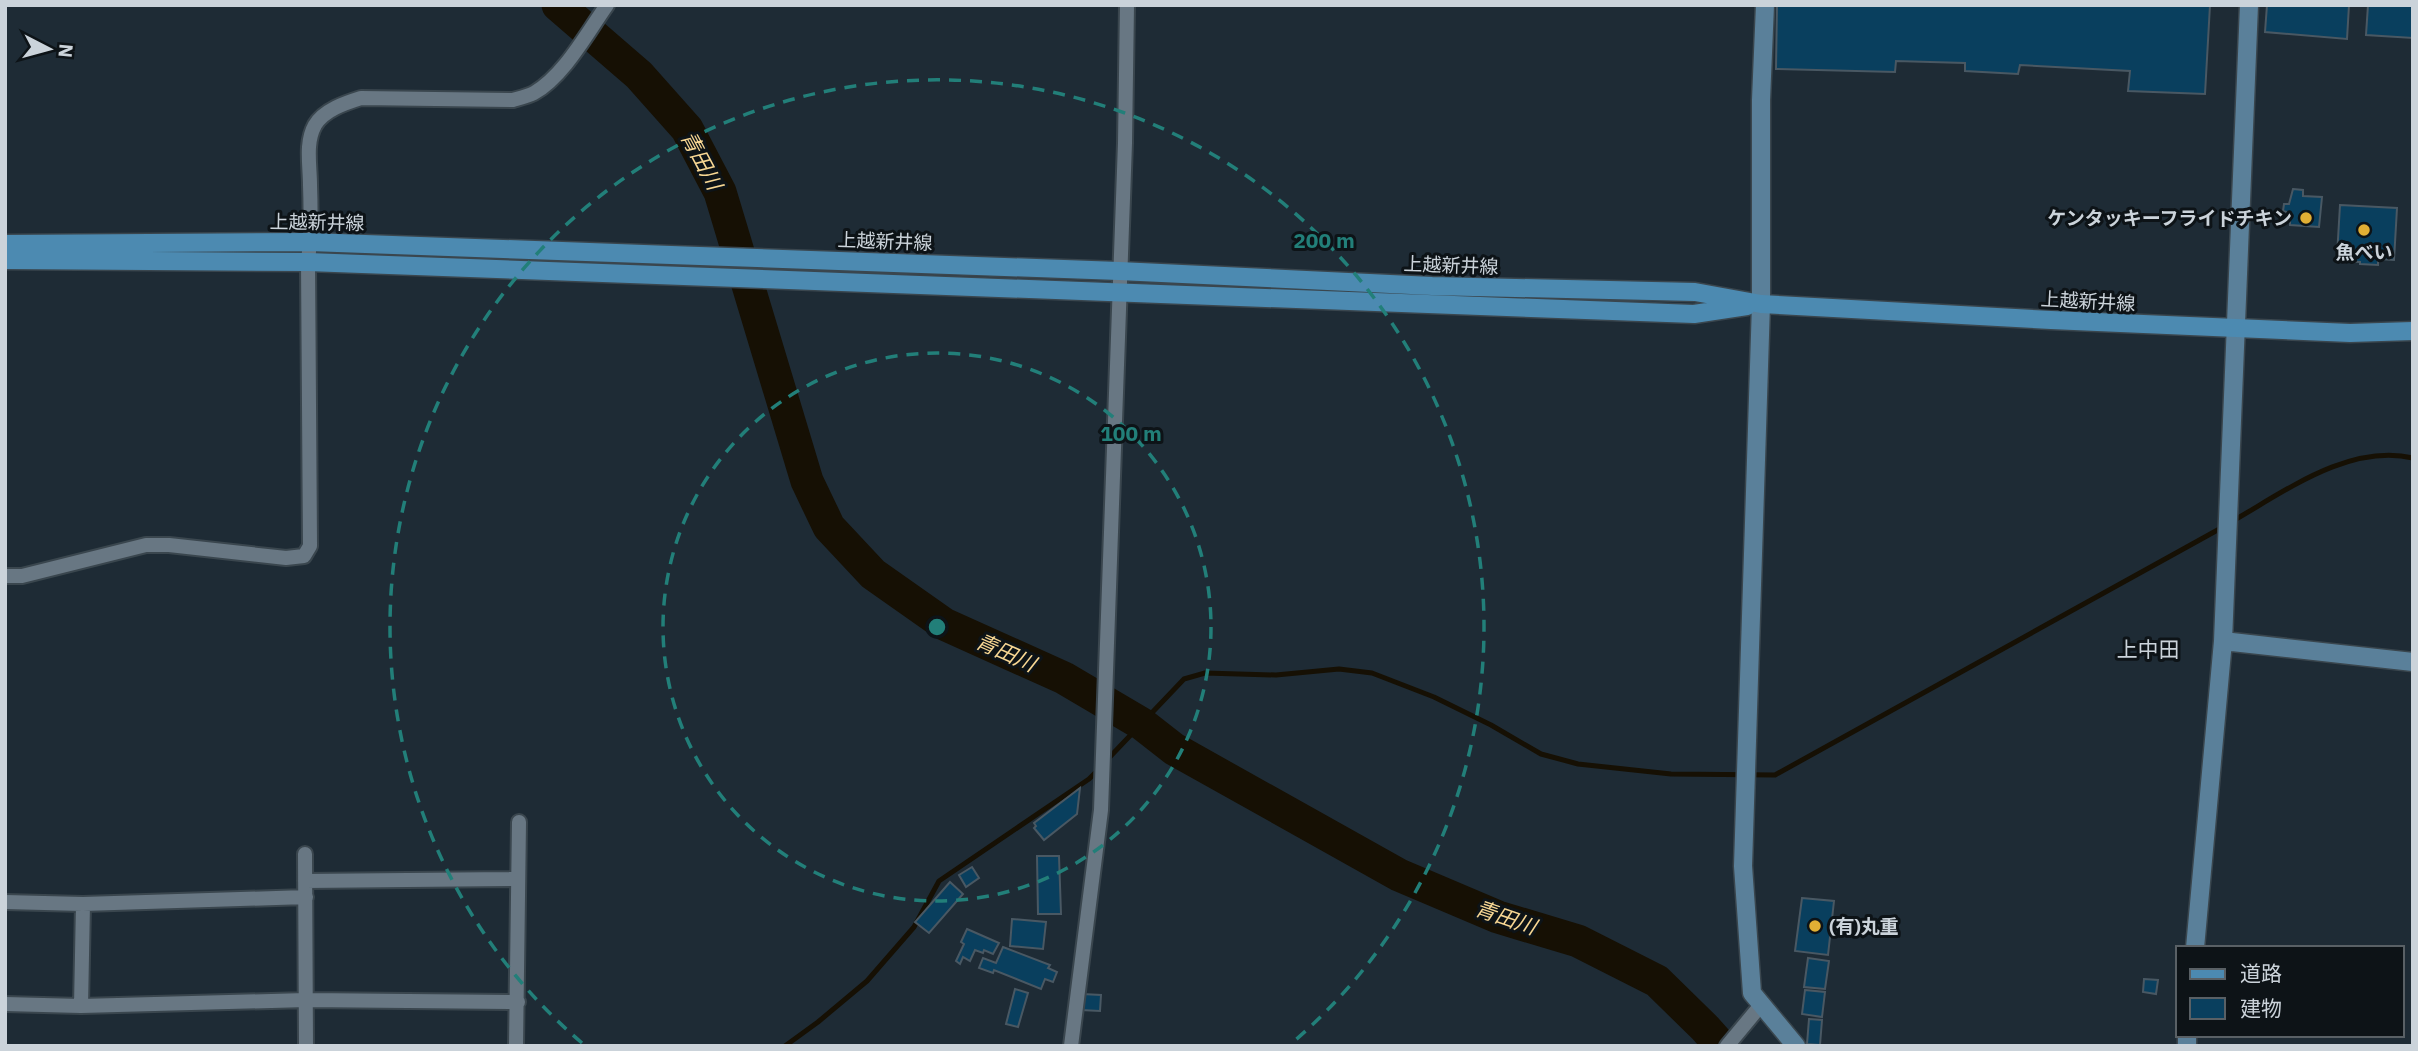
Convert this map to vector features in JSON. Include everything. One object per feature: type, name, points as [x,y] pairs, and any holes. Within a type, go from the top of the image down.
[{"type":"main road","name":"上越新井線","points":[[5,244],[310,242],[1119,271],[1432,286],[1695,292],[1761,304],[2237,329],[2350,333],[2413,331]]},
{"type":"main road","name":"上越新井線","points":[[5,260],[308,262],[1694,314],[1761,304]]},
{"type":"street","points":[[1071,1046],[1101,810],[1116,424],[1127,5]]},
{"type":"street","points":[[1765,5],[1761,100],[1761,304],[1742,866],[1752,993],[1796,1046]]},
{"type":"street","points":[[2195,946],[2223,641],[2249,5]]},
{"type":"street","points":[[5,576],[22,576],[146,545],[169,545],[286,558],[304,555],[310,546],[308,148],[315,124],[338,105],[361,98],[513,100],[533,94],[549,82],[581,43],[603,10]]},
{"type":"street","points":[[2223,641],[2413,662]]},
{"type":"street","points":[[516,1046],[519,822]]},
{"type":"street","points":[[305,854],[306,1046]]},
{"type":"street","points":[[305,881],[518,879]]},
{"type":"street","points":[[5,902],[83,904],[306,897]]},
{"type":"street","points":[[81,1006],[83,904]]},
{"type":"street","points":[[5,1004],[81,1006],[306,1000],[518,1002]]},
{"type":"street","points":[[1727,1046],[1761,1005]]},
{"type":"building","points":[[1777,5],[2210,5],[2205,94],[2128,91],[2130,71],[2020,65],[2018,74],[1965,71],[1965,63],[1896,61],[1895,72],[1776,69]]},
{"type":"building","points":[[2267,5],[2349,5],[2347,39],[2265,32]]},
{"type":"building","points":[[2368,5],[2413,5],[2413,38],[2366,35]]},
{"type":"building","points":[[2293,189],[2303,190],[2303,196],[2322,197],[2319,227],[2290,225],[2287,212],[2283,211],[2284,204],[2289,204]]},
{"type":"building","points":[[2340,205],[2397,208],[2394,260],[2378,259],[2378,265],[2360,264],[2345,261],[2345,256],[2337,256]]},
{"type":"building","points":[[1080,788],[1077,814],[1044,840],[1034,828],[1034,823]]},
{"type":"building","points":[[1037,856],[1059,856],[1061,914],[1038,914]]},
{"type":"building","points":[[972,867],[979,878],[966,887],[959,875]]},
{"type":"building","points":[[950,882],[963,894],[929,933],[915,922]]},
{"type":"building","name":"(有)丸重","points":[[1802,898],[1834,901],[1828,955],[1795,951]]},
{"type":"building","points":[[1012,919],[1046,922],[1043,949],[1010,946]]},
{"type":"building","points":[[967,929],[999,943],[993,954],[975,950],[970,961],[963,957],[960,964],[956,961]]},
{"type":"building","points":[[1003,947],[1050,965],[1048,968],[1057,972],[1053,982],[1045,979],[1041,989],[994,970],[993,973],[979,968],[983,958],[996,963]]},
{"type":"building","points":[[1808,958],[1829,961],[1825,989],[1804,987]]},
{"type":"building","points":[[2144,979],[2158,980],[2156,994],[2143,992]]},
{"type":"building","points":[[1015,989],[1028,993],[1018,1027],[1006,1024]]},
{"type":"building","points":[[1805,990],[1825,992],[1822,1017],[1802,1014]]},
{"type":"building","points":[[1082,994],[1101,995],[1100,1011],[1081,1010]]},
{"type":"building","points":[[1809,1019],[1822,1020],[1820,1045],[1807,1044]]},
{"type":"waterway","name":"青田川","points":[[558,5],[639,75],[687,129],[720,192],[807,481],[829,527],[873,574],[944,624],[1064,678],[1142,724],[1174,749],[1399,875],[1498,917],[1578,941],[1657,981],[1721,1046]]},
{"type":"waterway","points":[[2231,522],[2295,485],[2341,464],[2365,457],[2389,455],[2413,458]]},
{"type":"waterway","points":[[1105,762],[1184,679],[1205,673],[1276,675],[1339,669],[1372,673],[1434,697],[1541,754],[1578,764],[1671,774],[1775,775],[2223,527]]},
{"type":"waterway","points":[[785,1046],[867,981],[914,927],[939,881],[1089,779],[1099,769]]},
{"type":"place","name":"ケンタッキーフライドチキン","points":[[2306,218]]},
{"type":"place","name":"魚べい","points":[[2364,230]]},
{"type":"place","name":"(有)丸重","points":[[1815,926]]},
{"type":"district","name":"上中田","points":[[2148,649]]}]
